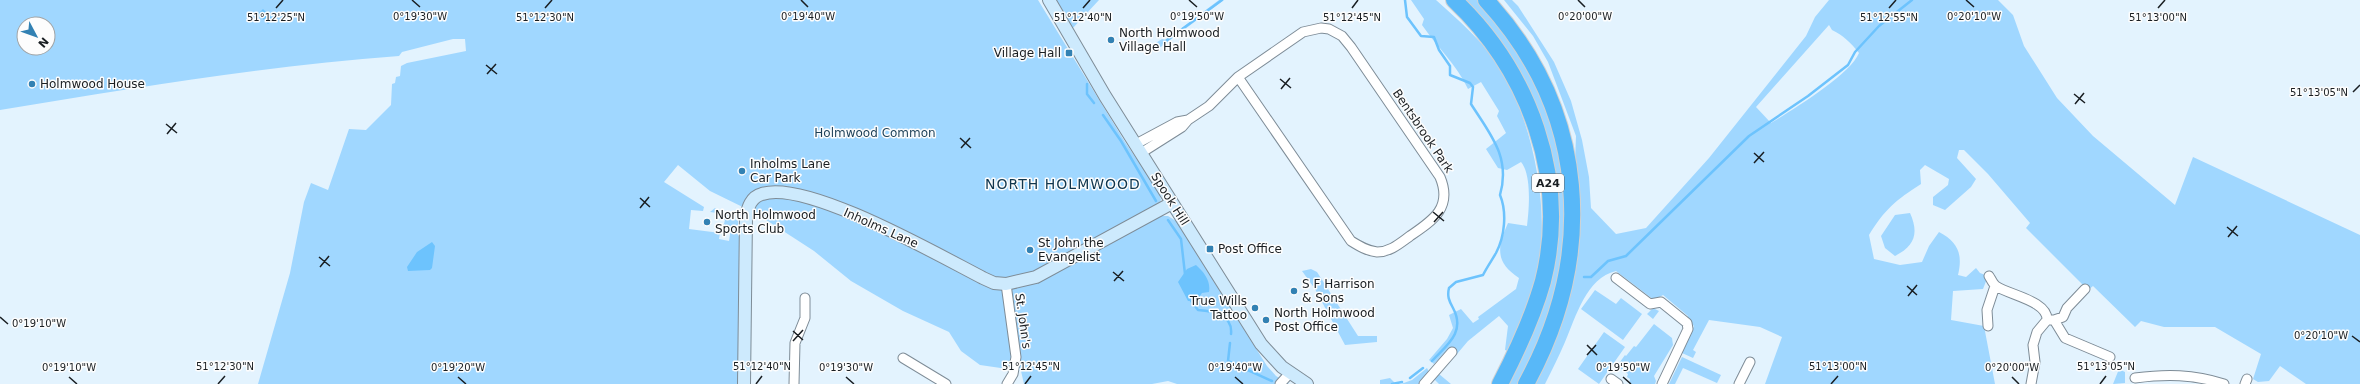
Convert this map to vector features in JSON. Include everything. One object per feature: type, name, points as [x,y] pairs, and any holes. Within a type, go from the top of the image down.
[{"type":"highway","name":"A24","points":[[1454,0],[1490,39],[1514,76],[1535,124],[1544,154],[1548,178],[1549,228],[1543,280],[1524,336],[1500,384]]},
{"type":"highway","name":"A24","points":[[1486,0],[1519,40],[1546,88],[1563,135],[1572,184],[1573,231],[1566,281],[1550,332],[1526,384]]},
{"type":"street","name":"Spook Hill","points":[[1049,0],[1172,203],[1260,344],[1271,357],[1290,373],[1307,384]]},
{"type":"street","name":"Bentsbrook Park","points":[[1139,148],[1177,122],[1188,120],[1210,106],[1238,77],[1303,32],[1321,28],[1342,36],[1440,177],[1444,186],[1444,198],[1441,209],[1435,219],[1391,250],[1369,251],[1351,241],[1238,77]]},
{"type":"street","name":"Inholms Lane","points":[[744,384],[746,217],[752,200],[761,194],[787,192],[809,197],[876,223],[994,283],[1006,284],[1036,277],[1172,203]]},
{"type":"street","points":[[1989,276],[1995,286],[2025,298],[2043,308],[2065,338],[2110,357]]},
{"type":"street","points":[[1616,278],[1650,304],[1661,302],[1687,323],[1688,329],[1662,384]]},
{"type":"street","name":"St. John's","points":[[1006,284],[1016,357],[1013,374],[1007,384]]},
{"type":"street","points":[[1988,326],[1987,310],[1995,286]]},
{"type":"street","points":[[2031,384],[2035,362],[2033,345],[2038,332],[2051,320],[2063,317],[2067,308],[2085,289]]},
{"type":"street","points":[[794,384],[795,343],[805,318],[805,298]]},
{"type":"street","points":[[1424,384],[1452,352]]},
{"type":"street","points":[[903,358],[946,384]]},
{"type":"street","points":[[1739,384],[1750,362]]},
{"type":"street","points":[[1280,384],[1290,373]]},
{"type":"street","points":[[2139,380],[2180,374],[2195,376],[2224,384]]},
{"type":"green space","name":"Holmwood Common","points":[[0,0],[1038,0],[1125,142],[1159,192],[1161,200],[1155,209],[1160,216],[1168,216],[1176,221],[1267,366],[1276,376],[1289,384],[1177,384],[1168,381],[1152,384],[1024,384],[1021,371],[980,365],[961,351],[949,332],[903,311],[851,281],[814,251],[757,214],[710,191],[678,165],[664,182],[704,207],[703,211],[691,210],[689,229],[720,233],[719,239],[729,241],[731,228],[721,226],[724,224],[725,220],[717,219],[717,213],[710,212],[715,208],[738,221],[738,235],[742,242],[738,384],[258,384],[290,273],[304,202],[311,183],[328,190],[349,129],[366,130],[391,105],[392,84],[395,83],[396,77],[400,76],[401,66],[407,63],[466,51],[465,39],[453,39],[402,52],[399,56],[349,60],[249,72],[149,86],[0,110]]},
{"type":"green space","points":[[1056,0],[1099,0],[1072,29]]},
{"type":"green space","points":[[1219,0],[1224,0],[1154,52],[1152,51],[1151,46],[1162,39],[1166,40]]},
{"type":"green space","points":[[1411,0],[1436,0],[1478,39],[1499,66],[1522,114],[1537,170],[1541,199],[1542,227],[1536,280],[1524,316],[1508,351],[1505,350],[1508,326],[1499,316],[1468,341],[1457,354],[1450,347],[1434,364],[1429,360],[1447,339],[1453,328],[1449,315],[1461,309],[1473,323],[1479,319],[1478,317],[1516,289],[1519,278],[1511,272],[1502,260],[1500,247],[1508,223],[1527,226],[1529,193],[1527,175],[1521,162],[1507,170],[1498,168],[1486,149],[1506,133],[1497,116],[1499,111],[1481,82],[1468,89],[1453,64],[1422,25],[1424,19]]},
{"type":"green space","points":[[1462,0],[1478,0],[1501,24],[1523,56],[1553,120],[1567,192],[1560,285],[1521,384],[1505,384],[1540,307],[1549,154]]},
{"type":"green space","points":[[1504,0],[1512,0],[1518,6],[1554,62],[1571,101],[1582,140],[1589,177],[1591,208],[1616,234],[1646,228],[1709,158],[1806,36],[1815,17],[1829,0],[1998,0],[2013,15],[2024,46],[2057,98],[2093,136],[2175,205],[2193,157],[2360,235],[2360,384],[2306,384],[2280,366],[2269,381],[2258,382],[2253,379],[2261,354],[2215,327],[2164,327],[2141,321],[2135,327],[2093,286],[2088,290],[2026,228],[2030,223],[1988,174],[1964,150],[1959,150],[1957,158],[1976,179],[1971,187],[1945,210],[1933,205],[1933,197],[1948,185],[1949,179],[1925,165],[1920,170],[1921,184],[1892,206],[1880,218],[1869,235],[1874,259],[1900,265],[1922,262],[1929,246],[1939,232],[1951,240],[1958,249],[1960,261],[1958,275],[1966,277],[1976,268],[1980,273],[1988,276],[1983,289],[1953,291],[1951,320],[1984,326],[1995,384],[1765,384],[1782,337],[1760,327],[1709,320],[1693,350],[1696,352],[1693,358],[1682,353],[1694,326],[1687,319],[1688,316],[1663,295],[1654,300],[1616,271],[1606,275],[1597,282],[1583,300],[1545,384],[1531,384],[1538,371],[1576,189],[1580,188],[1575,162],[1576,136],[1548,62],[1533,36]],"holes":[[[1829,25],[1832,30],[1847,40],[1859,53],[1853,62],[1833,81],[1771,123],[1756,107]]]},
{"type":"green space","points":[[1910,213],[1914,227],[1913,238],[1907,248],[1895,256],[1885,248],[1881,236],[1895,215]]},
{"type":"green space","points":[[1311,269],[1317,272],[1358,336],[1377,336],[1377,342],[1345,345],[1315,289],[1302,271]]},
{"type":"green space","points":[[1595,290],[1616,304],[1621,298],[1642,314],[1623,340],[1581,309]]},
{"type":"green space","points":[[1653,308],[1659,311],[1653,319],[1647,314]]},
{"type":"green space","points":[[1654,324],[1672,338],[1673,345],[1654,376],[1656,381],[1655,384],[1629,384],[1630,379],[1627,377],[1628,374],[1617,366],[1634,346],[1636,347]]},
{"type":"green space","points":[[1604,332],[1625,347],[1599,384],[1578,369]]},
{"type":"green space","points":[[1682,357],[1721,375],[1717,383],[1683,368],[1675,384],[1669,384]]},
{"type":"green space","points":[[1427,368],[1429,372],[1419,384],[1401,384],[1412,380]]},
{"type":"green space","points":[[2119,369],[2125,372],[2125,383],[2113,384]]},
{"type":"green space","points":[[1439,374],[1451,384],[1439,384],[1434,379]]},
{"type":"green space","points":[[1390,378],[1396,384],[1380,384],[1380,380]]},
{"type":"shaded area","points":[[263,9],[273,19],[268,24],[258,14]]},
{"type":"shaded area","points":[[432,242],[435,246],[432,268],[430,270],[408,271],[407,267],[417,252]]},
{"type":"shaded area","points":[[1196,265],[1206,277],[1209,284],[1209,292],[1202,293],[1197,300],[1188,301],[1178,282],[1187,269]]},
{"type":"waterway","points":[[1163,43],[1222,0]]},
{"type":"waterway","points":[[1405,0],[1407,17],[1421,36],[1434,37],[1439,50],[1450,66],[1450,75],[1470,83],[1473,87],[1471,104],[1497,146],[1503,169],[1503,181],[1500,195],[1504,209],[1504,224],[1499,246],[1483,275],[1456,282],[1449,288],[1448,294],[1450,303],[1456,317],[1456,331],[1449,344],[1432,361]]},
{"type":"waterway","points":[[1584,277],[1591,277],[1608,261],[1626,256],[1749,136],[1808,96],[1848,65],[1855,52],[1879,26],[1912,0]]},
{"type":"waterway","points":[[1087,84],[1087,94],[1094,103]]},
{"type":"waterway","points":[[1103,115],[1121,141],[1156,201]]},
{"type":"waterway","points":[[1168,220],[1181,239],[1185,274]]},
{"type":"waterway","points":[[1189,298],[1198,310],[1216,313],[1226,318],[1231,328],[1231,334]]},
{"type":"waterway","points":[[1230,343],[1228,361],[1272,381]]},
{"type":"waterway","points":[[1410,378],[1423,368]]},
{"type":"waterway","points":[[1392,384],[1402,382]]},
{"type":"place","name":"North Holmwood Village Hall","points":[[1111,40]]},
{"type":"place","name":"Village Hall","points":[[1069,53]]},
{"type":"place","name":"Holmwood House","points":[[32,84]]},
{"type":"place","name":"Inholms Lane Car Park","points":[[742,171]]},
{"type":"place","name":"North Holmwood Sports Club","points":[[707,222]]},
{"type":"place","name":"Post Office","points":[[1210,249]]},
{"type":"place","name":"St John the Evangelist","points":[[1030,250]]},
{"type":"place","name":"S F Harrison & Sons","points":[[1294,291]]},
{"type":"place","name":"True Wills Tattoo","points":[[1255,308]]},
{"type":"place","name":"North Holmwood Post Office","points":[[1266,320]]},
{"type":"district","name":"NORTH HOLMWOOD","points":[[1063,184]]}]
